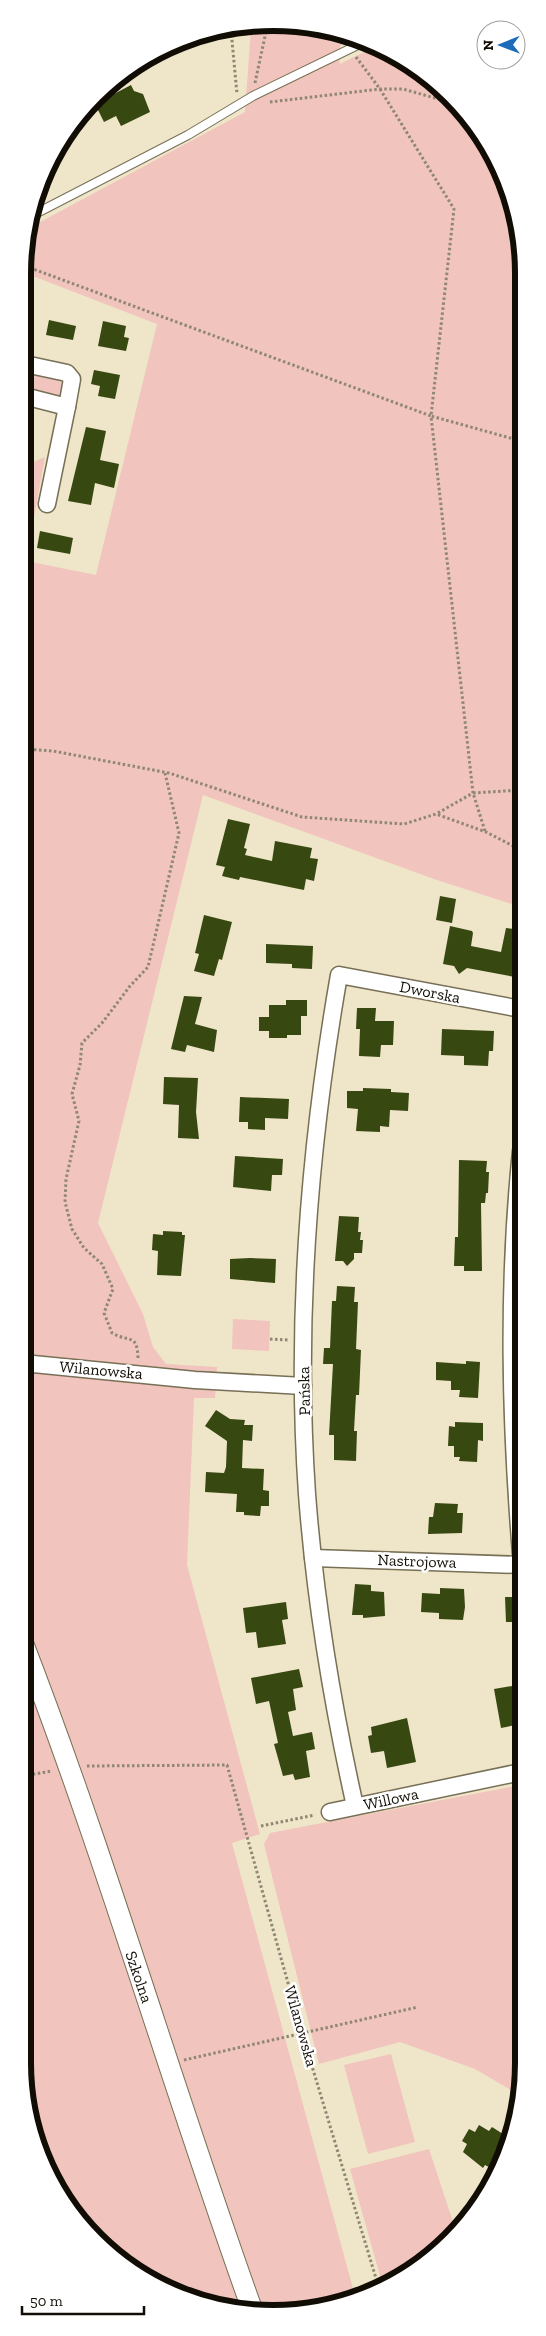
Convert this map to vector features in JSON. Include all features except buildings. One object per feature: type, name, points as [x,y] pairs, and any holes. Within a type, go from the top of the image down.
[{"type":"street","points":[[31,365],[67,373],[72,379],[47,504]]},
{"type":"street","points":[[31,398],[67,407]]},
{"type":"street","name":"Dworska","points":[[339,975],[515,1008]]},
{"type":"street","name":"Pańska","points":[[339,975],[323,1074],[312,1168],[304,1279],[303,1386],[307,1494],[313,1558],[328,1672],[355,1806]]},
{"type":"street","points":[[515,1224],[510,1359],[515,1477]]},
{"type":"street","name":"Wilanowska","points":[[31,1364],[179,1378],[303,1386]]},
{"type":"street","name":"Nastrojowa","points":[[313,1558],[515,1565]]},
{"type":"street","name":"Szkolna","points":[[31,1664],[69,1766],[209,2189],[250,2304]]},
{"type":"street","name":"Willowa","points":[[330,1812],[515,1773]]},
{"type":"lane","points":[[39,211],[188,135],[252,96],[356,46]]},
{"type":"path","points":[[252,96],[266,31]]},
{"type":"path","points":[[231,35],[238,105]]},
{"type":"path","points":[[350,49],[380,89],[454,209],[431,416],[473,793],[486,832]]},
{"type":"path","points":[[266,102],[380,89],[402,89],[442,100]]},
{"type":"path","points":[[31,268],[431,416],[515,439]]},
{"type":"path","points":[[31,750],[53,751],[165,773],[302,817],[404,824],[436,814],[473,793],[515,790]]},
{"type":"path","points":[[139,1374],[137,1344],[135,1340],[112,1333],[104,1313],[113,1289],[102,1264],[84,1248],[72,1229],[65,1202],[65,1190],[79,1121],[72,1094],[80,1066],[82,1043],[102,1023],[130,986],[148,967],[179,833],[165,773]]},
{"type":"path","points":[[436,814],[486,832],[515,847]]},
{"type":"path","name":"Wilanowska","points":[[69,1766],[227,1765],[302,2033],[377,2281]]},
{"type":"path","points":[[31,1775],[46,1773],[69,1766]]},
{"type":"path","points":[[261,1826],[330,1812]]},
{"type":"path","points":[[168,2063],[418,2007]]},
{"type":"shaded area","points":[[273,31],[305,33],[336,39],[343,41],[338,50],[340,64],[367,50],[394,64],[420,81],[444,102],[465,126],[482,152],[490,166],[507,210],[513,241],[515,273],[515,905],[434,879],[203,795],[98,1223],[143,1314],[153,1347],[166,1364],[217,1367],[215,1398],[194,1398],[187,1565],[260,1834],[232,1843],[354,2291],[336,2297],[305,2303],[273,2305],[241,2303],[210,2297],[180,2286],[139,2264],[102,2234],[72,2197],[50,2156],[39,2126],[33,2095],[31,2063],[31,562],[96,575],[157,324],[31,275],[33,241],[36,224],[245,112],[251,32]]},
{"type":"shaded area","points":[[31,374],[60,380],[64,386],[61,395],[56,397],[31,391]]},
{"type":"shaded area","points":[[45,457],[31,534],[31,463]]},
{"type":"shaded area","points":[[233,1319],[270,1321],[269,1351],[232,1349]]},
{"type":"shaded area","points":[[515,1786],[515,2063],[513,2091],[475,2069],[400,2042],[319,2064],[264,1844],[270,1833]]},
{"type":"shaded area","points":[[391,2054],[415,2142],[368,2154],[344,2065]]},
{"type":"shaded area","points":[[429,2149],[454,2224],[420,2255],[381,2279],[350,2169]]}]
